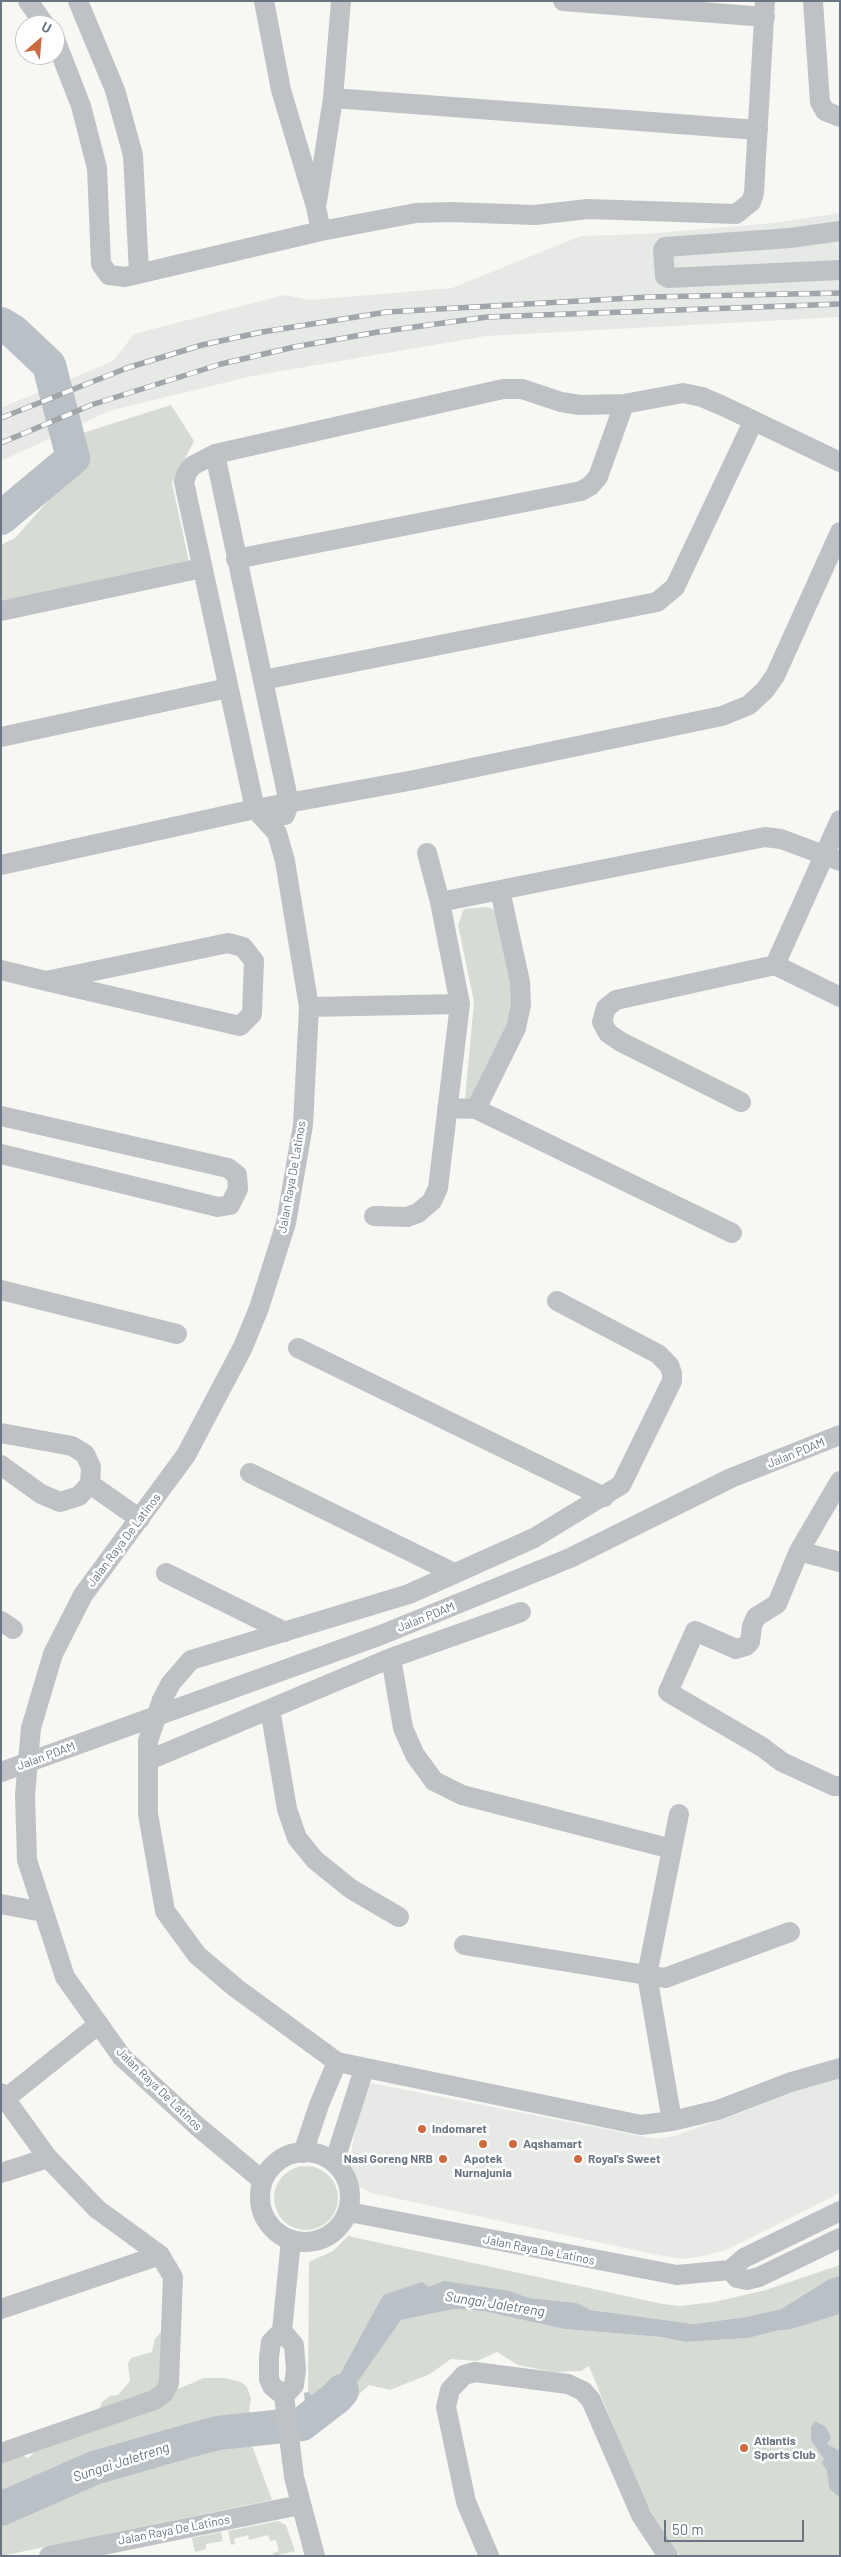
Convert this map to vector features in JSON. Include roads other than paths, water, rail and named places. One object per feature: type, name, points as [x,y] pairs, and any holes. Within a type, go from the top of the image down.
[{"type":"street","points":[[28,1],[38,15]]},
{"type":"street","points":[[78,1],[115,90],[133,155],[139,273]]},
{"type":"street","points":[[264,1],[281,90],[316,207],[321,231]]},
{"type":"street","points":[[316,207],[333,98],[341,1]]},
{"type":"street","points":[[65,65],[81,106],[97,168],[101,264],[109,275],[125,277],[321,231],[416,213],[451,212],[535,215],[588,208],[736,214],[751,202],[754,193],[765,9],[563,1]]},
{"type":"street","points":[[813,1],[820,102],[826,111],[840,117]]},
{"type":"street","points":[[333,98],[758,130]]},
{"type":"street","points":[[840,231],[790,238],[665,248],[663,250],[665,276],[668,278],[792,270],[840,270]]},
{"type":"street","points":[[214,454],[289,803],[277,833],[255,809],[184,482],[192,466],[214,454],[503,389],[522,389],[561,402],[580,405],[624,404],[683,393],[702,397],[840,462]]},
{"type":"street","points":[[236,558],[581,491],[590,486],[598,477],[624,404]]},
{"type":"street","points":[[263,680],[658,602],[675,587],[753,422]]},
{"type":"street","points":[[1,865],[255,809],[722,716],[749,705],[775,676],[840,532]]},
{"type":"street","points":[[1,611],[202,568]]},
{"type":"street","points":[[1,737],[228,688]]},
{"type":"street","points":[[775,966],[831,857],[840,820]]},
{"type":"street","name":"Jalan Raya De Latinos","points":[[263,2181],[197,2126],[122,2057],[65,1977],[27,1860],[25,1795],[31,1728],[53,1654],[83,1595],[191,1447],[227,1382],[262,1298],[286,1223],[303,1125],[309,1007],[284,861],[277,833]]},
{"type":"street","points":[[440,902],[765,837],[781,839],[831,857]]},
{"type":"street","points":[[374,1216],[407,1217],[418,1213],[432,1201],[438,1188],[460,1004],[440,902],[427,852]]},
{"type":"street","points":[[476,1109],[516,1028],[521,1005],[520,982],[500,890]]},
{"type":"street","points":[[1,970],[46,981],[240,1026],[252,1014],[254,961],[243,947],[228,943],[46,981]]},
{"type":"street","points":[[741,1102],[621,1042],[608,1033],[602,1022],[606,1008],[616,1000],[775,966],[840,997]]},
{"type":"street","points":[[309,1007],[460,1004]]},
{"type":"street","points":[[447,1108],[476,1109],[732,1233]]},
{"type":"street","points":[[1,1116],[228,1168],[237,1176],[238,1189],[230,1205],[218,1207],[1,1154]]},
{"type":"street","points":[[1,1290],[177,1334]]},
{"type":"street","points":[[557,1301],[658,1354],[669,1365],[672,1373],[672,1380],[621,1485],[534,1538],[409,1594],[190,1660],[171,1683],[162,1700],[149,1750],[148,1814],[165,1912],[197,1955],[236,1988],[337,2062],[364,2069],[641,2125],[672,2121],[718,2110],[790,2082],[840,2068]]},
{"type":"street","points":[[298,1348],[604,1497]]},
{"type":"street","points":[[1,1433],[72,1446],[85,1454],[91,1467],[90,1484],[79,1496],[60,1502],[41,1494],[1,1465]]},
{"type":"street","name":"Jalan PDAM","points":[[1,1772],[381,1635],[570,1558],[731,1478],[840,1435]]},
{"type":"street","points":[[250,1473],[454,1574]]},
{"type":"street","points":[[840,1481],[799,1552],[777,1604],[756,1617],[752,1626],[750,1642],[746,1646],[736,1648],[695,1631],[668,1692],[762,1747],[782,1762],[834,1786],[840,1786]]},
{"type":"street","points":[[90,1484],[140,1519]]},
{"type":"street","points":[[799,1552],[840,1562]]},
{"type":"street","points":[[166,1573],[285,1632]]},
{"type":"street","points":[[149,1750],[270,1709],[391,1658],[520,1612]]},
{"type":"street","points":[[391,1658],[403,1728],[415,1755],[434,1781],[462,1795],[672,1849]]},
{"type":"street","points":[[270,1709],[287,1809],[297,1838],[315,1860],[350,1889],[399,1917]]},
{"type":"street","points":[[672,2121],[647,1976],[679,1814]]},
{"type":"street","points":[[1,1904],[43,1912]]},
{"type":"street","points":[[464,1945],[665,1978],[790,1932]]},
{"type":"street","points":[[1,2453],[154,2400],[164,2393],[170,2384],[173,2277],[160,2255],[97,2209],[48,2158],[3,2096],[99,2024]]},
{"type":"street","points":[[303,2153],[319,2105],[337,2062]]},
{"type":"street","points":[[334,2163],[364,2069]]},
{"type":"street","points":[[313,2152],[334,2163],[348,2181],[351,2196],[349,2212],[342,2225],[332,2235],[319,2241],[305,2243],[291,2240],[278,2234],[268,2224],[261,2211],[260,2196],[263,2181],[270,2168],[283,2158],[313,2152]]},
{"type":"street","points":[[1,2172],[48,2158]]},
{"type":"street","points":[[730,2270],[744,2258],[840,2211]]},
{"type":"street","name":"Jalan Raya De Latinos","points":[[349,2212],[662,2274],[685,2275],[730,2270],[737,2278],[747,2280],[759,2277],[840,2238]]},
{"type":"street","points":[[291,2240],[282,2331],[274,2337],[270,2346],[270,2379],[272,2386],[284,2396],[289,2450],[300,2505],[315,2556]]},
{"type":"street","points":[[1,2309],[160,2255]]},
{"type":"street","points":[[489,2556],[466,2502],[446,2407],[450,2390],[464,2375],[475,2372],[568,2384],[583,2391],[591,2400],[641,2515],[668,2556]]},
{"type":"street","name":"Jalan Raya De Latinos","points":[[49,2556],[300,2505]]},
{"type":"water","points":[[840,2276],[840,2314],[792,2329],[775,2331],[749,2338],[685,2342],[661,2337],[564,2329],[483,2311],[454,2309],[401,2320],[337,2411],[322,2426],[308,2430],[304,2393],[308,2392],[319,2401],[329,2394],[383,2295],[422,2282],[429,2287],[444,2281],[510,2291],[529,2298],[577,2303],[591,2310],[694,2324],[746,2317],[781,2309],[829,2279]]},
{"type":"water","points":[[815,2421],[826,2427],[831,2438],[827,2444],[840,2451],[840,2498],[829,2488],[827,2471],[822,2463],[824,2459],[811,2440],[811,2427]]},
{"type":"waterway","name":"Sungai Jaletreng","points":[[1,324],[14,332],[49,365],[73,458],[1,518]]},
{"type":"waterway","name":"Sungai Jaletreng","points":[[1,2509],[94,2468],[188,2441],[218,2433],[302,2424],[342,2391]]},
{"type":"railway","points":[[1,418],[127,368],[202,345],[262,332],[387,312],[649,297],[840,293]]},
{"type":"railway","points":[[1,443],[91,405],[221,364],[294,347],[378,332],[487,317],[840,304]]},
{"type":"place","name":"Indomaret","points":[[422,2129]]},
{"type":"place","name":"Apotek Nurnajunia","points":[[483,2144]]},
{"type":"place","name":"Aqshamart","points":[[513,2144]]},
{"type":"place","name":"Nasi Goreng NRB","points":[[443,2159]]},
{"type":"place","name":"Royal's Sweet","points":[[578,2159]]},
{"type":"place","name":"Atlantis Sports Club","points":[[744,2448]]}]
